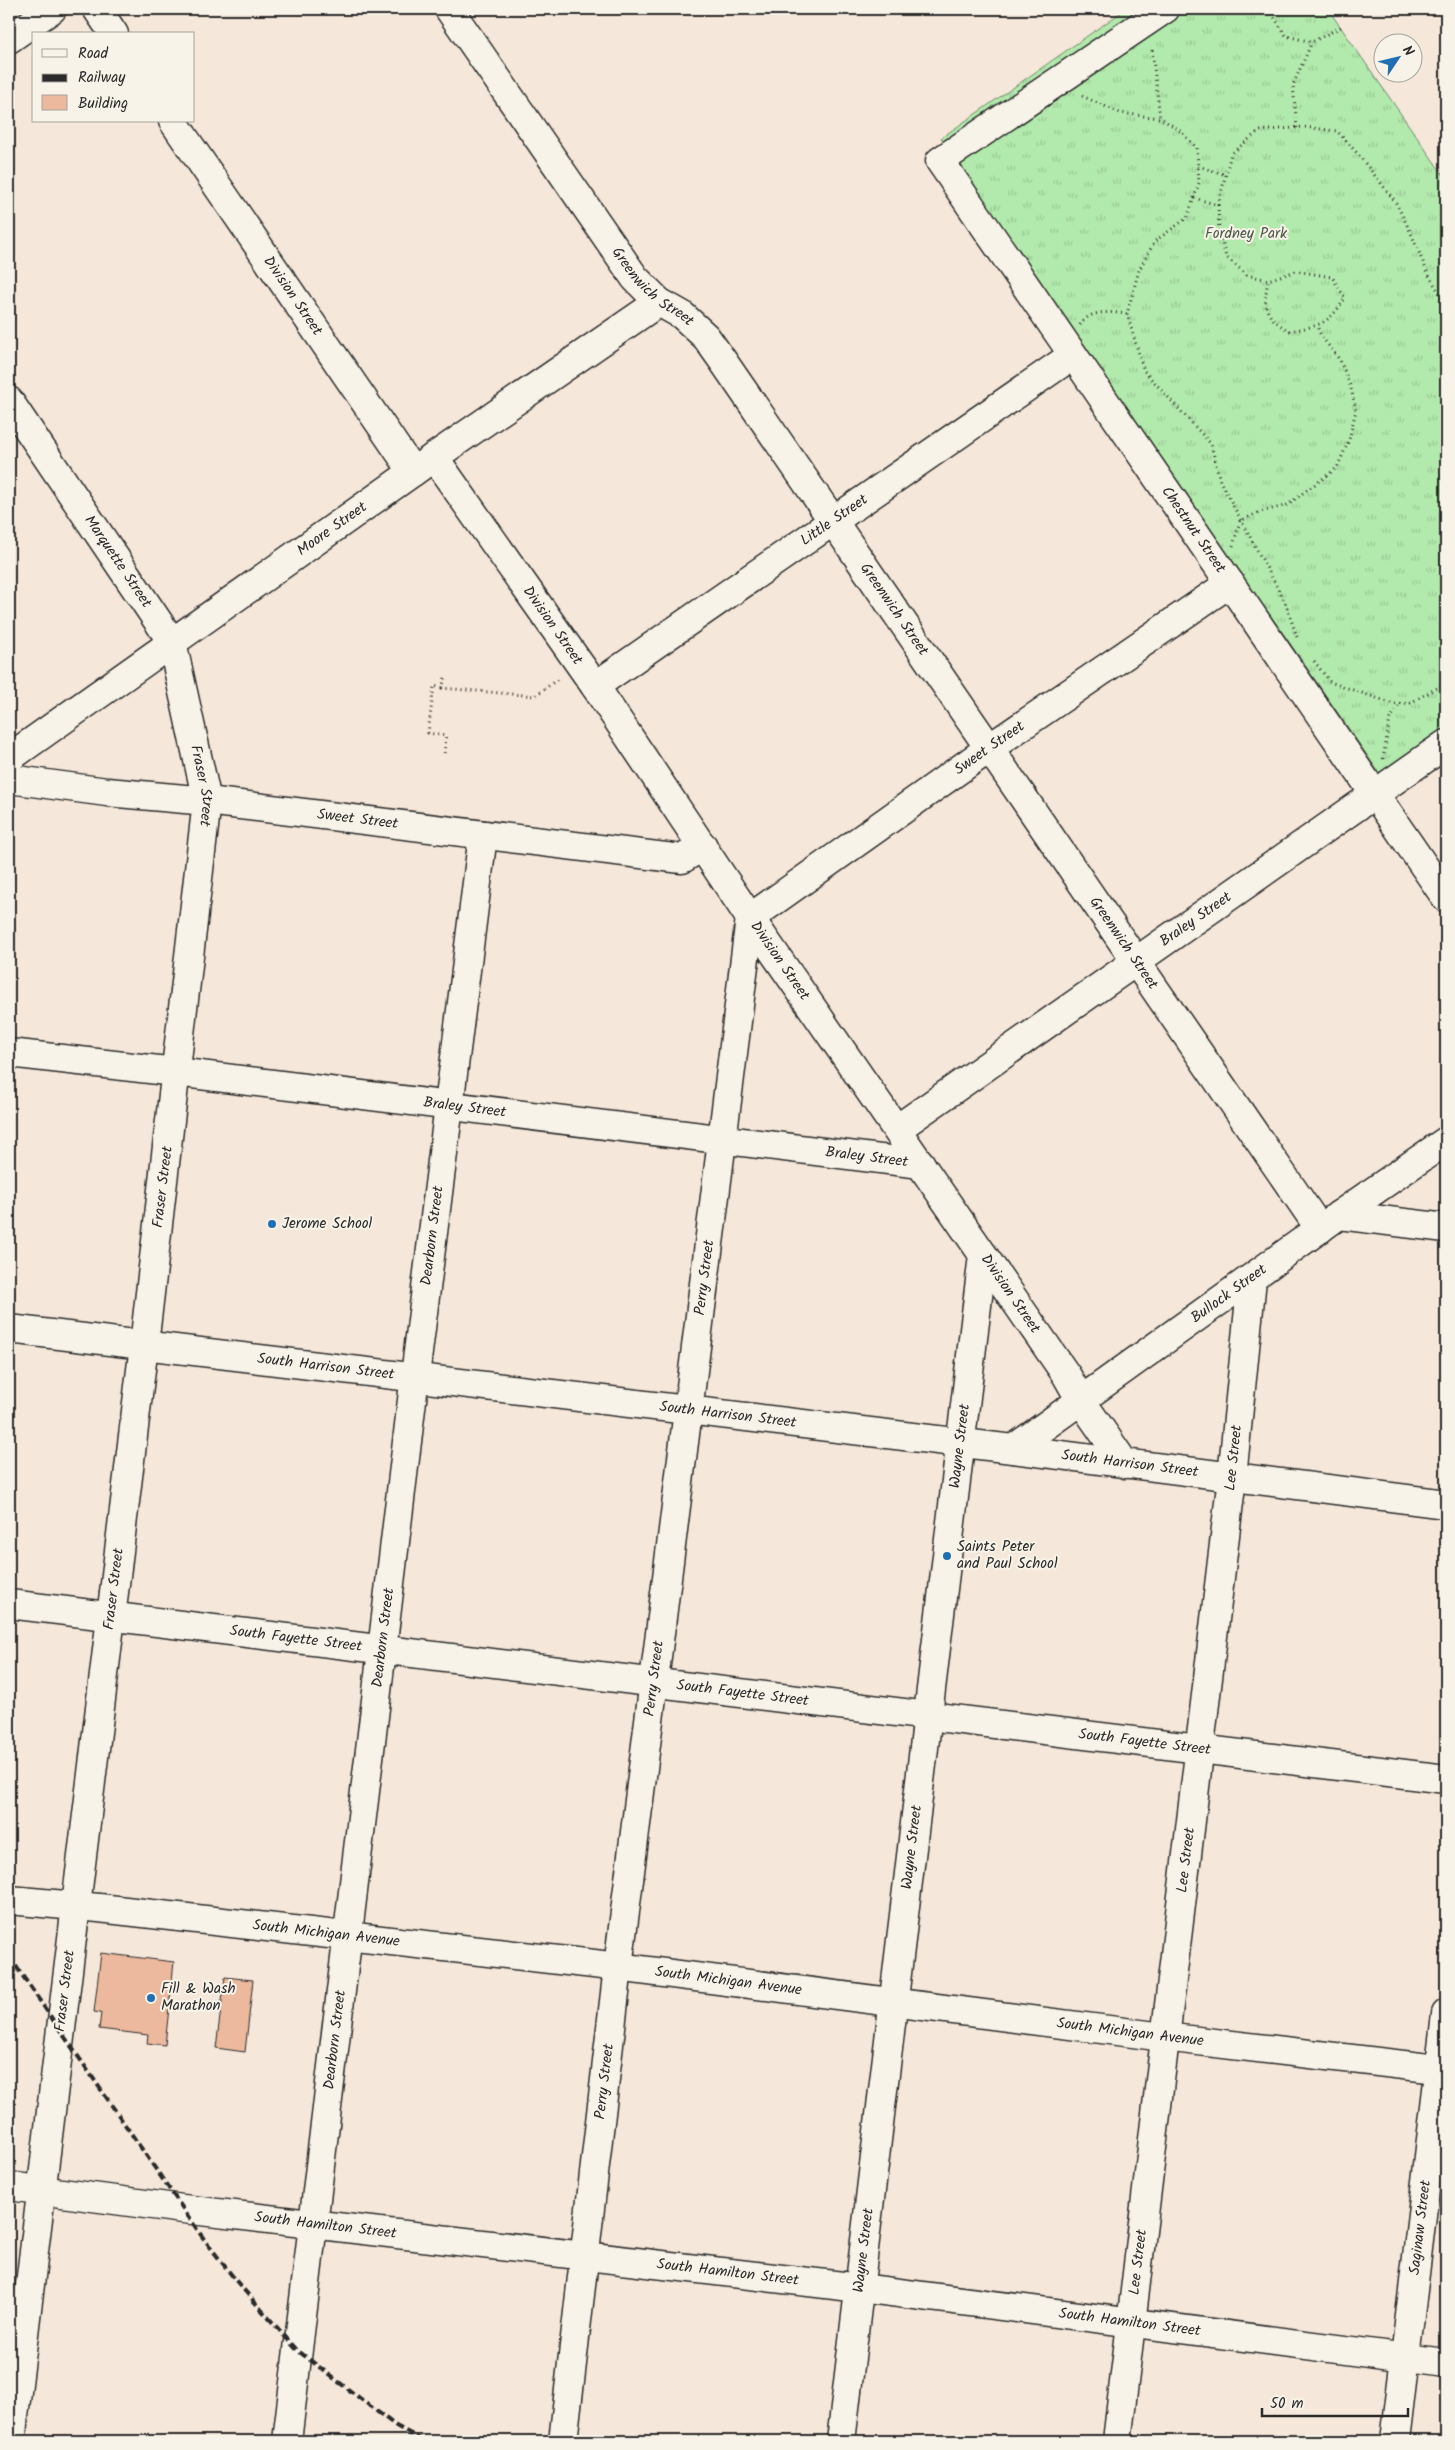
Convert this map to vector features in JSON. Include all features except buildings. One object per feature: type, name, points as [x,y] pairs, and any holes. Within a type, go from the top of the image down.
[{"type":"street","points":[[9,39],[52,9]]},
{"type":"street","points":[[96,9],[113,32]]},
{"type":"street","name":"Greenwich Street","points":[[449,9],[635,278],[659,302],[682,315],[706,337],[991,747],[1137,962],[1329,1222]]},
{"type":"street","name":"Chestnut Street","points":[[1165,9],[940,160],[1075,342],[1230,583],[1446,898]]},
{"type":"street","name":"Division Street","points":[[174,122],[424,464],[594,686],[750,918],[982,1255],[1068,1376],[1080,1399],[1125,1464]]},
{"type":"street","name":"Moore Street","points":[[9,758],[424,464],[659,302]]},
{"type":"street","name":"Little Street","points":[[594,686],[833,520],[1075,342]]},
{"type":"street","name":"Marquette Street","points":[[9,401],[172,642],[192,738]]},
{"type":"street","name":"Sweet Street","points":[[750,918],[991,747],[1230,583]]},
{"type":"street","name":"Fraser Street","points":[[11,2441],[144,1345],[207,800],[192,738]]},
{"type":"street","name":"Braley Street","points":[[897,1129],[1446,744]]},
{"type":"street","name":"Sweet Street","points":[[9,779],[107,792],[207,800],[682,859],[703,846]]},
{"type":"street","name":"Dearborn Street","points":[[287,2441],[415,1377],[483,835]]},
{"type":"street","name":"Perry Street","points":[[563,2441],[586,2257],[618,1967],[689,1410],[720,1139],[750,918]]},
{"type":"street","name":"Braley Street","points":[[9,1054],[176,1072],[920,1164]]},
{"type":"street","name":"Bullock Street","points":[[1013,1449],[1080,1399],[1446,1141]]},
{"type":"street","points":[[1329,1222],[1446,1228]]},
{"type":"street","name":"Wayne Street","points":[[841,2441],[982,1255]]},
{"type":"street","name":"Lee Street","points":[[1117,2441],[1232,1477],[1252,1279]]},
{"type":"street","name":"South Harrison Street","points":[[9,1329],[1013,1449],[1446,1504]]},
{"type":"street","name":"South Fayette Street","points":[[9,1604],[1446,1779]]},
{"type":"street","name":"South Michigan Avenue","points":[[9,1900],[76,1905],[618,1967],[1164,2038],[1443,2070]]},
{"type":"street","name":"Saginaw Street","points":[[1395,2441],[1404,2358],[1443,2070],[1446,2014]]},
{"type":"street","name":"South Hamilton Street","points":[[9,2186],[586,2257],[860,2288],[1446,2364]]},
{"type":"path","points":[[1269,9],[1286,36],[1312,42]]},
{"type":"path","points":[[1297,128],[1293,85],[1312,42],[1341,27]]},
{"type":"path","points":[[1152,50],[1160,118]]},
{"type":"path","points":[[1082,96],[1120,113],[1160,118],[1178,129],[1197,148],[1200,183],[1187,218],[1155,241],[1139,270],[1127,314],[1144,371],[1211,444],[1220,481],[1240,521],[1286,602],[1297,639]]},
{"type":"path","points":[[1268,280],[1264,302],[1271,320],[1289,332],[1317,326],[1336,313],[1345,298],[1332,277],[1296,271],[1268,280],[1246,275],[1226,257],[1219,232],[1218,205],[1231,154],[1259,131],[1297,128],[1337,132],[1358,153],[1395,200],[1412,233],[1428,274],[1446,304]]},
{"type":"path","points":[[1198,166],[1226,175]]},
{"type":"path","points":[[1194,198],[1218,205]]},
{"type":"path","points":[[1075,342],[1082,322],[1093,314],[1110,312],[1127,314]]},
{"type":"path","points":[[1240,521],[1260,512],[1288,504],[1317,483],[1337,468],[1349,440],[1356,410],[1351,388],[1340,360],[1321,336],[1317,326]]},
{"type":"path","points":[[1233,546],[1240,521]]},
{"type":"path","points":[[1308,653],[1330,682],[1394,704],[1410,703],[1446,683]]},
{"type":"path","points":[[442,688],[445,678]]},
{"type":"path","points":[[444,755],[446,736],[428,733],[434,686],[535,696],[558,679]]},
{"type":"path","points":[[1378,762],[1385,757],[1390,719],[1400,703]]},
{"type":"green space","name":"Fordney Park","points":[[1126,9],[1328,9],[1372,72],[1372,82],[1379,82],[1446,179],[1446,727],[1380,774],[941,138]]},
{"type":"railway","points":[[9,1956],[201,2235],[237,2282],[297,2350],[396,2426],[424,2441]]},
{"type":"place","name":"Jerome School","points":[[272,1224]]},
{"type":"place","name":"Saints Peter and Paul School","points":[[947,1556]]},
{"type":"place","name":"Fill & Wash Marathon","points":[[151,1998]]}]
